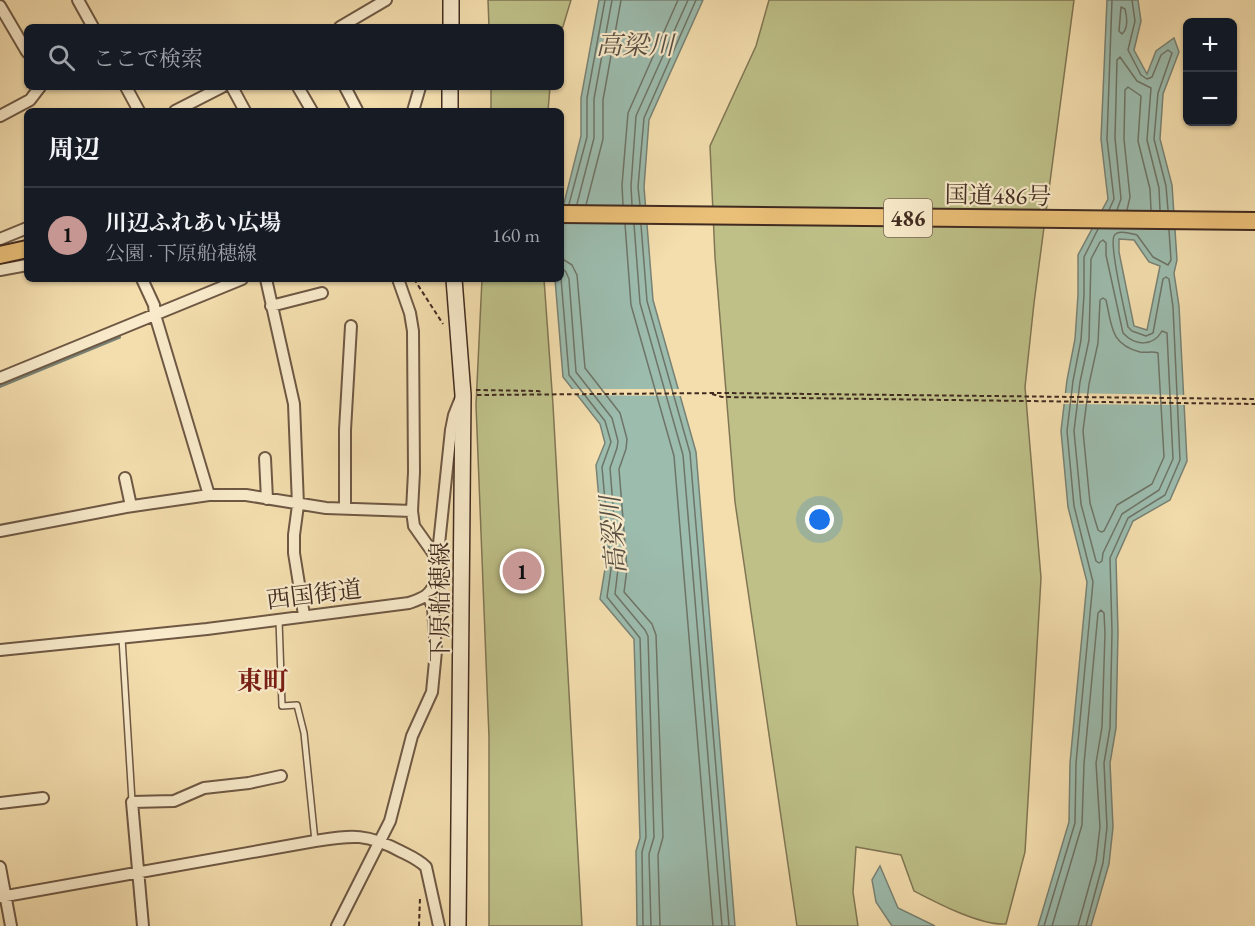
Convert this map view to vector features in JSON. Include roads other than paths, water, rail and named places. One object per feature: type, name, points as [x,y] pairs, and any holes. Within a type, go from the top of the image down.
[{"type":"highway","name":"国道486号","points":[[564,214],[1255,221]]},
{"type":"highway","points":[[0,255],[24,254]]},
{"type":"main road","points":[[450,90],[450,108]]},
{"type":"main road","name":"下原船穂線","points":[[454,282],[471,393],[458,926]]},
{"type":"street","points":[[78,0],[91,24]]},
{"type":"street","points":[[345,24],[386,0]]},
{"type":"street","points":[[0,6],[24,47]]},
{"type":"street","points":[[0,116],[29,106],[30,100],[38,90]]},
{"type":"street","points":[[128,90],[137,108]]},
{"type":"street","points":[[183,108],[216,90]]},
{"type":"street","points":[[234,90],[243,108]]},
{"type":"street","points":[[300,90],[310,108]]},
{"type":"street","points":[[347,90],[356,108]]},
{"type":"street","points":[[414,108],[419,90]]},
{"type":"street","points":[[0,239],[24,229]]},
{"type":"street","points":[[0,270],[24,256]]},
{"type":"street","points":[[143,282],[154,305],[155,315],[209,495]]},
{"type":"street","points":[[0,378],[235,282]]},
{"type":"street","points":[[267,282],[294,404],[298,505],[294,554],[304,615]]},
{"type":"street","points":[[399,282],[410,313],[413,331],[412,511],[414,526],[438,560]]},
{"type":"street","points":[[271,306],[322,293]]},
{"type":"street","points":[[345,508],[345,430],[351,327]]},
{"type":"street","points":[[337,926],[390,821],[412,736],[432,692],[436,651],[433,608],[428,595],[435,582],[454,415],[471,393]]},
{"type":"street","points":[[265,458],[267,499]]},
{"type":"street","points":[[125,478],[131,506]]},
{"type":"street","points":[[0,531],[131,506],[209,495],[246,495],[298,505],[412,511]]},
{"type":"street","name":"西国街道","points":[[0,650],[279,620],[409,603],[428,595]]},
{"type":"street","points":[[143,926],[132,802],[174,801],[204,788],[249,783],[281,776]]},
{"type":"street","points":[[0,803],[43,798]]},
{"type":"street","points":[[3,897],[138,871],[344,836],[362,837],[381,841],[426,867],[439,926]]},
{"type":"street","points":[[0,867],[3,897],[11,926]]},
{"type":"lane","points":[[279,620],[282,706],[297,705],[300,714],[315,841]]},
{"type":"lane","points":[[122,638],[132,802]]},
{"type":"water","name":"高梁川","points":[[599,0],[703,0],[649,120],[644,187],[653,300],[696,452],[735,926],[637,926],[636,851],[640,838],[634,639],[600,599],[605,569],[596,465],[605,443],[600,424],[563,377],[555,282],[564,282],[564,203],[581,136],[581,98]]},
{"type":"water","points":[[1107,0],[1138,0],[1141,21],[1134,50],[1147,74],[1156,51],[1174,38],[1179,52],[1163,94],[1160,139],[1172,185],[1177,260],[1174,273],[1179,306],[1187,461],[1170,500],[1133,521],[1116,559],[1118,632],[1116,728],[1110,763],[1113,827],[1109,864],[1091,926],[1038,926],[1069,822],[1070,763],[1087,582],[1068,507],[1061,431],[1075,339],[1078,255],[1108,199],[1101,139]],"holes":[[[1119,239],[1134,240],[1149,262],[1160,266],[1147,330],[1134,326],[1119,252]]]},
{"type":"water","points":[[880,866],[898,908],[935,926],[892,926],[876,902],[872,880]]},
{"type":"waterway","points":[[0,386],[119,337]]},
{"type":"place","name":"川辺ふれあい広場","points":[[522,571]]},
{"type":"district","name":"東町","points":[[263,681]]}]
